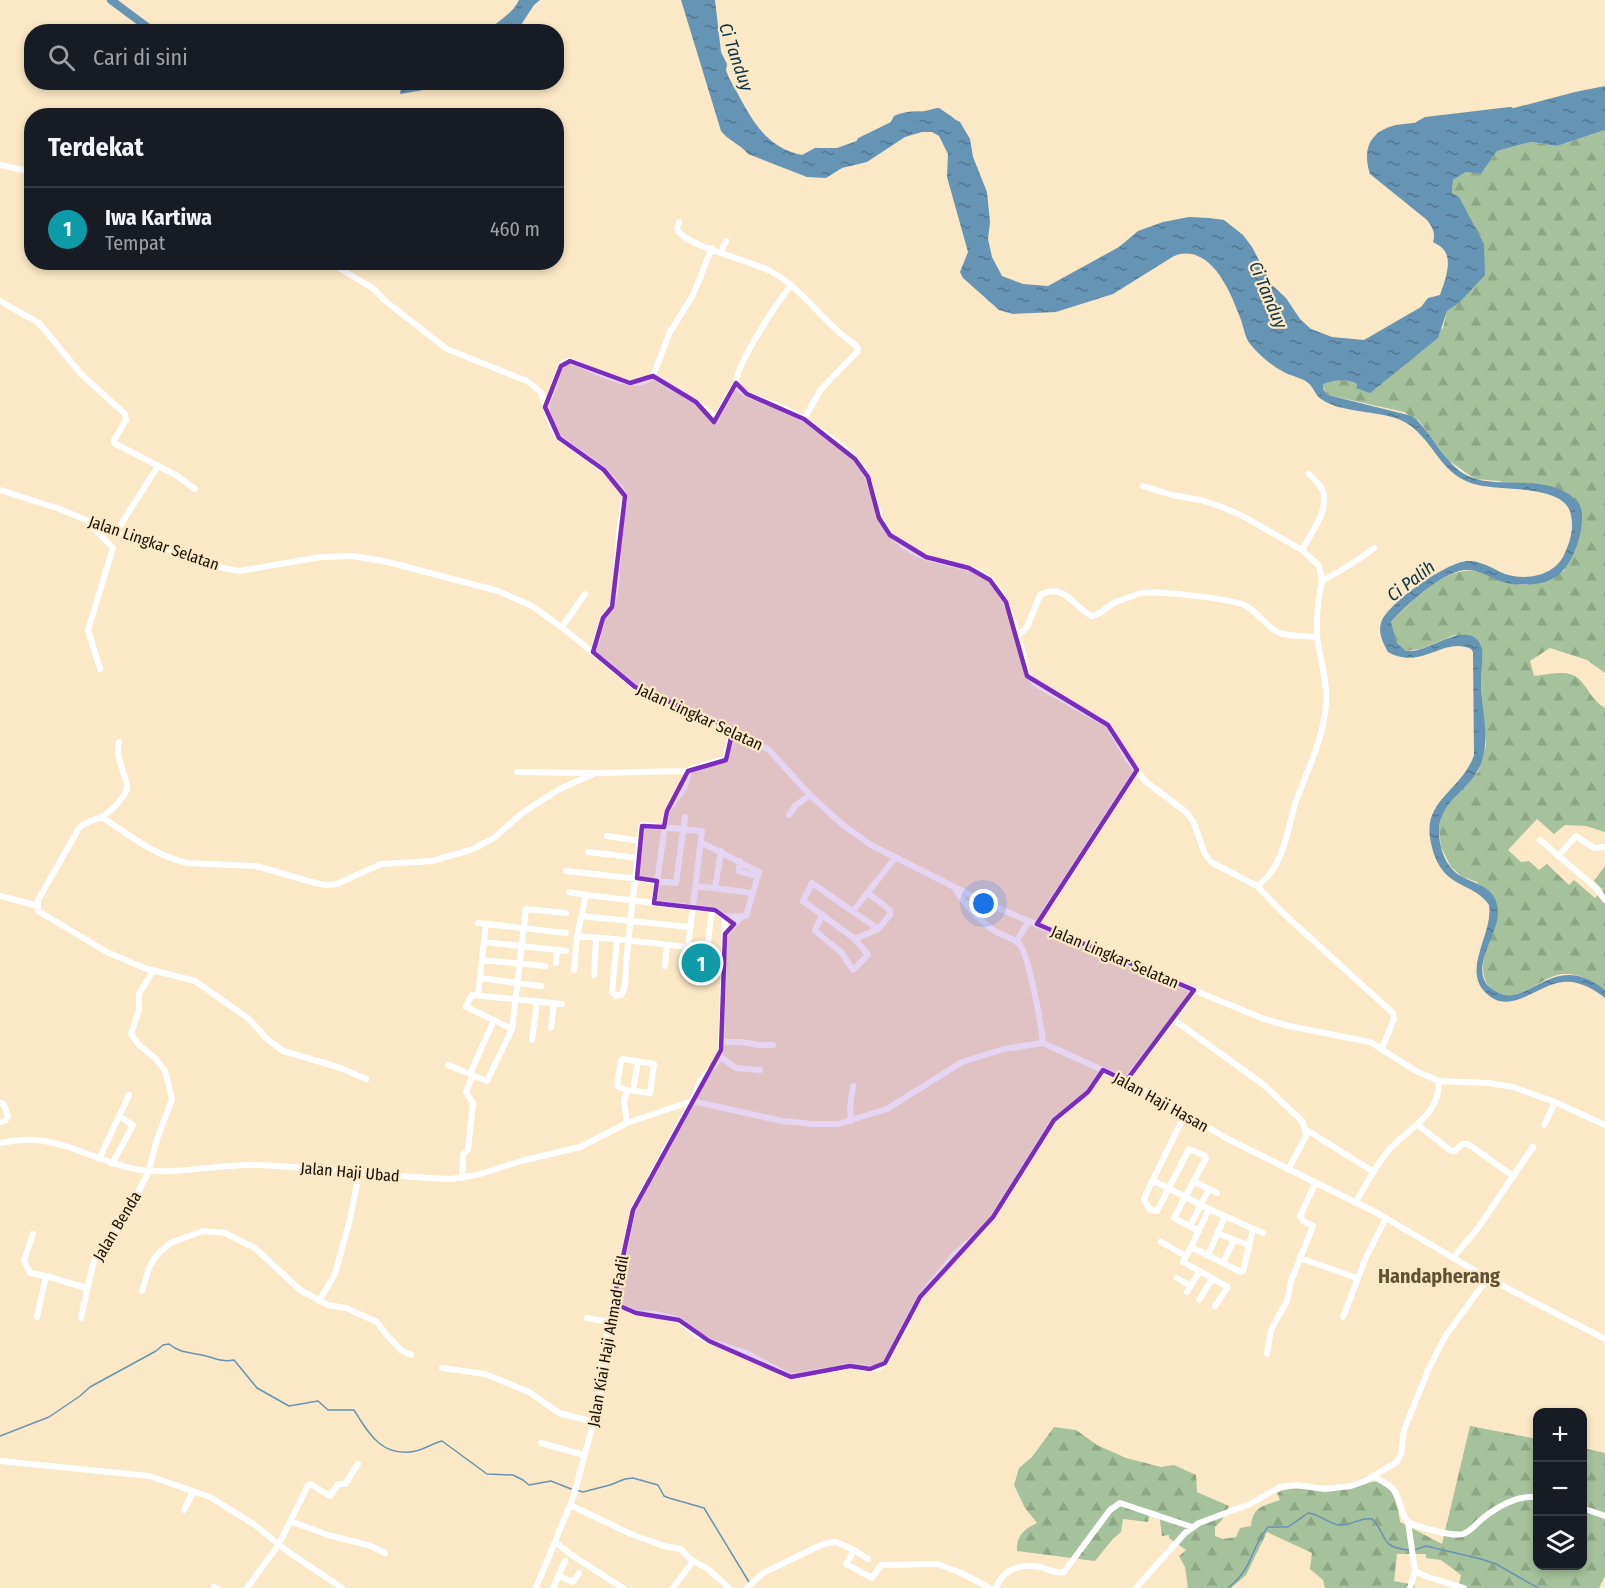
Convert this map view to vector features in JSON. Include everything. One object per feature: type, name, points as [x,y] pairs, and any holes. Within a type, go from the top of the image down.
[{"type":"street","points":[[0,165],[24,170]]},
{"type":"street","points":[[679,222],[677,229],[683,237],[698,245],[764,268],[791,285],[841,334],[855,344],[858,350],[821,389],[804,419]]},
{"type":"street","points":[[721,252],[726,241]]},
{"type":"street","points":[[545,407],[561,366],[566,361],[630,383],[645,381],[653,376],[670,332],[693,295],[712,248]]},
{"type":"street","points":[[342,270],[374,289],[392,307],[447,349],[527,381],[541,392],[551,424],[559,438],[604,470],[621,489],[625,496],[619,532],[616,586],[612,607],[603,618],[593,652]]},
{"type":"street","points":[[653,376],[696,402],[716,418],[736,383],[741,366],[754,342],[775,306],[791,285]]},
{"type":"street","points":[[0,301],[39,322],[81,374],[125,414],[126,420],[114,443],[176,475],[195,489]]},
{"type":"street","points":[[736,383],[738,388],[747,394],[784,408],[804,419],[842,447],[868,477],[879,518],[890,535],[900,543],[926,557],[969,568],[990,580],[1006,602],[1022,649],[1027,676],[1108,724],[1145,781],[1186,812],[1193,821],[1205,854],[1211,862],[1257,886],[1284,914],[1393,1013],[1394,1019],[1382,1048]]},
{"type":"street","points":[[116,532],[158,466]]},
{"type":"street","points":[[1302,550],[1321,515],[1323,496],[1322,488],[1309,474]]},
{"type":"street","points":[[1143,486],[1222,507],[1302,550],[1319,566],[1322,581],[1316,605],[1317,635],[1326,688],[1326,705],[1320,739],[1275,867],[1257,886]]},
{"type":"street","name":"Jalan Lingkar Selatan","points":[[0,490],[57,508],[116,532],[200,561],[239,571],[321,557],[353,556],[388,562],[488,587],[532,606],[562,627],[635,687],[733,729],[768,749],[810,795],[843,825],[871,845],[954,887],[1082,944],[1264,1018],[1289,1026],[1358,1039],[1382,1048],[1416,1071],[1439,1081],[1500,1084],[1555,1102],[1605,1125]]},
{"type":"street","points":[[84,519],[113,548],[88,630],[100,669]]},
{"type":"street","points":[[1322,581],[1343,567],[1356,562],[1374,548]]},
{"type":"street","points":[[1017,637],[1027,627],[1040,595],[1052,591],[1063,593],[1092,616],[1098,615],[1115,602],[1149,592],[1229,601],[1244,605],[1254,611],[1260,619],[1277,632],[1313,637],[1317,635]]},
{"type":"street","points":[[562,627],[585,594]]},
{"type":"street","points":[[517,772],[688,771],[725,759],[733,729]]},
{"type":"street","points":[[119,742],[118,756],[127,789],[102,817],[88,821],[79,828],[38,900],[38,911],[107,952],[153,971],[195,981],[249,1019],[266,1038],[283,1051],[338,1067],[366,1079]]},
{"type":"street","points":[[1036,924],[1137,770]]},
{"type":"street","points":[[654,903],[667,811],[684,788],[688,771]]},
{"type":"street","points":[[102,817],[150,849],[176,861],[256,866],[326,885],[345,881],[372,866],[432,861],[473,849],[494,838],[522,813],[558,790],[595,773]]},
{"type":"street","points":[[789,815],[795,806],[810,795]]},
{"type":"street","points":[[566,871],[676,882],[685,817]]},
{"type":"street","points":[[577,936],[629,941],[688,947],[702,831],[642,825],[637,878],[632,921],[629,941],[627,959],[625,990],[621,995],[616,996],[612,992],[617,940]]},
{"type":"street","points":[[607,836],[641,841]]},
{"type":"street","points":[[1558,856],[1576,836],[1594,848],[1605,847]]},
{"type":"street","points":[[1540,840],[1595,887],[1605,900]]},
{"type":"street","points":[[702,843],[740,861],[739,871],[758,877],[747,915],[725,917]]},
{"type":"street","points":[[715,888],[721,851]]},
{"type":"street","points":[[588,852],[639,858]]},
{"type":"street","points":[[853,911],[895,858]]},
{"type":"street","points":[[822,914],[815,931],[840,952],[853,970],[868,955],[855,939],[822,914],[803,901],[811,884],[878,929]]},
{"type":"street","points":[[696,886],[753,893]]},
{"type":"street","points":[[692,1101],[792,1122],[838,1124],[887,1109],[962,1062],[1004,1049],[1044,1043],[1025,952],[1016,942],[998,934],[985,924],[954,887]]},
{"type":"street","points":[[569,892],[722,913],[725,917],[726,934],[719,1056],[736,1068],[760,1070]]},
{"type":"street","points":[[855,939],[878,929],[890,915],[890,910],[868,892]]},
{"type":"street","points":[[574,970],[577,936],[586,895]]},
{"type":"street","points":[[0,896],[38,906]]},
{"type":"street","points":[[448,1065],[487,1080],[512,1029],[526,909],[566,914]]},
{"type":"street","points":[[706,958],[712,910]]},
{"type":"street","points":[[581,916],[690,927]]},
{"type":"street","points":[[726,934],[741,917]]},
{"type":"street","points":[[1016,942],[1029,921]]},
{"type":"street","points":[[478,923],[566,933]]},
{"type":"street","points":[[478,995],[486,924]]},
{"type":"street","points":[[594,975],[596,938]]},
{"type":"street","points":[[484,942],[566,951]]},
{"type":"street","points":[[664,966],[667,945]]},
{"type":"street","points":[[556,963],[557,951]]},
{"type":"street","points":[[615,958],[627,959]]},
{"type":"street","points":[[482,960],[545,966]]},
{"type":"street","name":"Jalan Benda","points":[[81,1318],[98,1253],[123,1223],[149,1171],[172,1094],[165,1071],[156,1059],[131,1036],[139,1010],[139,994],[153,971]]},
{"type":"street","points":[[480,978],[541,986]]},
{"type":"street","points":[[1126,1081],[1150,1047],[1174,1020],[1194,990]]},
{"type":"street","points":[[512,1029],[466,1007],[472,995],[562,1004]]},
{"type":"street","points":[[532,1040],[537,1001]]},
{"type":"street","points":[[551,1028],[554,1003]]},
{"type":"street","points":[[462,1178],[463,1155],[468,1149],[473,1103],[466,1092],[494,1020]]},
{"type":"street","points":[[1174,1020],[1264,1085],[1293,1111],[1305,1129],[1374,1172]]},
{"type":"street","points":[[721,1042],[774,1045]]},
{"type":"street","name":"Jalan Haji Hasan","points":[[1044,1043],[1126,1081],[1228,1139],[1386,1218],[1488,1278],[1605,1339]]},
{"type":"street","name":"Jalan Kiai Haji Ahmad Fadil","points":[[537,1588],[574,1495],[594,1422],[601,1384],[601,1362],[633,1210],[692,1101],[700,1081],[711,1070],[719,1056]]},
{"type":"street","points":[[622,1059],[638,1061],[654,1065],[650,1092],[617,1086],[622,1059]]},
{"type":"street","points":[[627,1123],[624,1101],[630,1090],[638,1061]]},
{"type":"street","points":[[613,1303],[629,1312],[655,1314],[679,1320],[709,1341],[746,1353],[791,1377],[850,1366],[878,1368],[885,1363],[891,1353],[920,1296],[955,1254],[993,1217],[1054,1120],[1088,1092],[1103,1070]]},
{"type":"street","points":[[1355,1203],[1388,1151],[1436,1103],[1439,1081]]},
{"type":"street","points":[[851,1121],[853,1086]]},
{"type":"street","points":[[99,1159],[129,1095]]},
{"type":"street","name":"Jalan Haji Ubad","points":[[0,1143],[38,1140],[112,1164],[149,1171],[256,1165],[421,1178],[462,1178],[580,1148],[627,1123],[692,1101]]},
{"type":"street","points":[[1544,1125],[1555,1102]]},
{"type":"street","points":[[0,1103],[4,1104],[8,1117],[5,1121],[0,1122]]},
{"type":"street","points":[[1185,1114],[1144,1200],[1150,1210],[1155,1212],[1159,1210],[1189,1149],[1206,1158],[1174,1218],[1199,1231]]},
{"type":"street","points":[[112,1164],[134,1125],[119,1116]]},
{"type":"street","points":[[1417,1124],[1451,1151],[1455,1151],[1462,1144],[1468,1144],[1513,1176]]},
{"type":"street","points":[[1288,1170],[1306,1136],[1305,1129]]},
{"type":"street","points":[[1453,1258],[1469,1241],[1533,1147]]},
{"type":"street","points":[[319,1301],[335,1274],[350,1219],[359,1173]]},
{"type":"street","points":[[1152,1180],[1201,1206],[1263,1233]]},
{"type":"street","points":[[1193,1181],[1216,1193]]},
{"type":"street","points":[[1267,1354],[1271,1330],[1287,1301],[1291,1281],[1313,1226],[1303,1221],[1300,1216],[1315,1184]]},
{"type":"street","points":[[1190,1226],[1209,1189]]},
{"type":"street","points":[[1209,1209],[1182,1262],[1228,1287],[1215,1306]]},
{"type":"street","points":[[1208,1255],[1225,1216]]},
{"type":"street","points":[[1343,1317],[1357,1278],[1386,1218]]},
{"type":"street","points":[[1191,1247],[1239,1272],[1243,1271],[1253,1229]]},
{"type":"street","points":[[142,1291],[149,1268],[162,1249],[185,1236],[202,1231],[225,1233],[248,1243],[279,1268],[296,1288],[328,1305],[346,1308],[374,1320],[401,1350],[411,1355]]},
{"type":"street","points":[[1217,1233],[1248,1245]]},
{"type":"street","points":[[33,1234],[24,1257],[30,1273],[87,1288]]},
{"type":"street","points":[[1223,1263],[1234,1240]]},
{"type":"street","points":[[1161,1242],[1186,1256]]},
{"type":"street","points":[[1300,1258],[1357,1278]]},
{"type":"street","points":[[1177,1278],[1189,1289],[1199,1272]]},
{"type":"street","points":[[38,1317],[46,1276]]},
{"type":"street","points":[[1199,1299],[1212,1278]]},
{"type":"street","points":[[1136,1588],[1192,1527],[1250,1504],[1280,1486],[1325,1489],[1360,1483],[1398,1460],[1404,1430],[1429,1368],[1446,1335],[1488,1278]]},
{"type":"street","points":[[587,1318],[610,1322]]},
{"type":"street","points":[[442,1368],[485,1374],[529,1392],[559,1413],[594,1422]]},
{"type":"street","points":[[541,1443],[584,1455]]},
{"type":"street","points":[[0,1461],[141,1475],[210,1497],[237,1513],[342,1588]]},
{"type":"street","points":[[247,1588],[279,1544],[308,1485],[330,1496],[338,1484],[345,1485],[358,1464]]},
{"type":"street","points":[[1373,1476],[1390,1486],[1395,1492],[1408,1522],[1414,1550],[1415,1571],[1410,1588]]},
{"type":"street","points":[[184,1510],[193,1492]]},
{"type":"street","points":[[1408,1522],[1460,1534],[1466,1533],[1485,1516],[1511,1502],[1533,1498]]},
{"type":"street","points":[[996,1588],[1004,1574],[1018,1566],[1040,1567],[1059,1573],[1064,1572],[1113,1507],[1120,1503],[1192,1527]]},
{"type":"street","points":[[570,1505],[631,1534],[664,1546],[678,1548],[693,1561],[708,1569],[729,1588]]},
{"type":"street","points":[[1587,1510],[1605,1516]]},
{"type":"street","points":[[290,1521],[334,1537],[371,1546],[385,1553]]},
{"type":"street","points":[[555,1542],[623,1588]]},
{"type":"street","points":[[750,1586],[763,1573],[825,1543],[837,1542],[868,1559]]},
{"type":"street","points":[[854,1550],[846,1564],[872,1578],[881,1565],[937,1564],[990,1588]]},
{"type":"street","points":[[553,1588],[565,1561]]},
{"type":"street","points":[[673,1588],[693,1561]]},
{"type":"street","points":[[1415,1571],[1464,1588]]},
{"type":"street","points":[[559,1576],[573,1582],[579,1573]]},
{"type":"highlighted area","points":[[570,361],[630,383],[653,376],[696,402],[714,422],[736,383],[747,394],[804,419],[855,459],[868,477],[879,518],[890,535],[926,557],[969,568],[990,580],[1006,602],[1027,676],[1108,725],[1137,770],[1037,924],[1194,990],[1126,1081],[1103,1070],[1088,1092],[1054,1120],[993,1217],[920,1297],[885,1363],[870,1369],[850,1366],[791,1377],[709,1341],[679,1320],[636,1313],[613,1303],[633,1210],[721,1050],[725,934],[734,924],[715,910],[654,903],[657,881],[637,878],[642,826],[664,827],[667,811],[688,771],[726,760],[733,729],[635,687],[593,652],[603,618],[612,607],[625,496],[604,470],[559,438],[545,407],[561,366]]},
{"type":"green space","points":[[1605,130],[1605,673],[1587,660],[1550,648],[1530,661],[1534,676],[1564,673],[1575,676],[1605,708],[1605,832],[1586,826],[1565,825],[1554,834],[1537,819],[1508,850],[1521,862],[1529,861],[1539,870],[1547,864],[1569,885],[1574,880],[1595,898],[1603,890],[1594,881],[1605,866],[1605,990],[1585,978],[1562,974],[1512,996],[1503,995],[1489,986],[1483,971],[1485,954],[1498,913],[1477,882],[1463,877],[1451,867],[1441,847],[1439,829],[1441,816],[1448,803],[1478,772],[1486,745],[1481,686],[1482,648],[1480,643],[1454,635],[1421,649],[1406,651],[1397,643],[1391,622],[1431,586],[1455,573],[1480,572],[1524,585],[1564,571],[1578,502],[1499,481],[1475,479],[1448,460],[1420,422],[1404,412],[1328,395],[1323,388],[1323,383],[1345,380],[1357,384],[1356,388],[1443,328],[1447,311],[1459,303],[1453,180],[1466,172],[1481,174],[1497,151],[1531,142],[1557,146]]},
{"type":"green space","points":[[1470,1426],[1533,1438],[1533,1570],[1587,1570],[1587,1449],[1605,1453],[1605,1576],[1599,1588],[1458,1588],[1461,1575],[1441,1560],[1426,1558],[1426,1554],[1397,1554],[1394,1581],[1415,1585],[1414,1588],[1325,1588],[1323,1580],[1310,1569],[1312,1553],[1267,1532],[1246,1575],[1231,1588],[1188,1588],[1185,1567],[1179,1556],[1186,1550],[1169,1538],[1169,1535],[1162,1536],[1159,1513],[1151,1510],[1148,1522],[1123,1519],[1121,1532],[1095,1561],[1017,1551],[1018,1541],[1022,1534],[1037,1523],[1025,1508],[1014,1485],[1019,1468],[1032,1457],[1054,1427],[1076,1430],[1097,1445],[1126,1458],[1161,1467],[1174,1465],[1196,1475],[1197,1492],[1229,1506],[1222,1520],[1215,1527],[1215,1536],[1223,1539],[1236,1537],[1240,1528],[1251,1526],[1254,1514],[1260,1508],[1280,1500],[1277,1493],[1283,1490],[1337,1490],[1379,1482],[1392,1494],[1400,1522],[1442,1544]]},
{"type":"water","points":[[519,0],[540,0],[522,24],[496,24],[513,9]]},
{"type":"water","points":[[681,0],[715,0],[721,52],[727,64],[726,70],[729,78],[757,126],[766,136],[788,151],[802,155],[815,148],[837,148],[887,129],[894,116],[902,113],[919,111],[936,113],[960,122],[970,139],[973,157],[987,192],[990,222],[988,239],[992,257],[1002,276],[1023,284],[1048,286],[1119,247],[1138,231],[1163,222],[1189,217],[1224,220],[1243,235],[1272,285],[1286,298],[1300,319],[1311,329],[1332,337],[1364,340],[1421,307],[1428,298],[1440,295],[1448,264],[1445,252],[1433,242],[1434,232],[1427,220],[1370,174],[1367,157],[1370,142],[1374,137],[1396,125],[1495,113],[1605,86],[1605,130],[1557,146],[1531,142],[1497,151],[1481,174],[1466,172],[1453,180],[1452,193],[1459,197],[1484,244],[1485,275],[1459,303],[1447,311],[1438,338],[1370,393],[1356,388],[1357,384],[1345,380],[1323,384],[1323,389],[1328,395],[1412,416],[1456,468],[1476,479],[1554,487],[1565,492],[1579,504],[1582,521],[1577,544],[1570,561],[1553,579],[1523,585],[1503,582],[1475,571],[1464,570],[1434,583],[1391,622],[1397,643],[1406,651],[1419,650],[1445,639],[1463,635],[1477,640],[1482,648],[1481,685],[1485,750],[1473,778],[1444,812],[1439,830],[1442,852],[1447,863],[1461,876],[1488,890],[1497,903],[1497,922],[1483,963],[1482,973],[1485,982],[1492,989],[1505,995],[1517,994],[1554,977],[1569,975],[1586,978],[1605,990],[1605,998],[1586,986],[1574,982],[1563,982],[1514,1001],[1505,1002],[1495,1000],[1479,983],[1477,962],[1487,927],[1489,905],[1479,895],[1449,877],[1442,869],[1433,851],[1429,828],[1437,806],[1461,778],[1474,755],[1473,652],[1461,646],[1411,658],[1400,657],[1388,652],[1380,630],[1385,615],[1405,595],[1432,576],[1458,563],[1477,562],[1505,574],[1522,577],[1539,575],[1554,568],[1564,555],[1571,536],[1572,520],[1567,505],[1558,498],[1545,493],[1488,487],[1465,481],[1447,467],[1417,431],[1408,424],[1388,416],[1341,408],[1321,399],[1307,382],[1278,369],[1254,349],[1247,340],[1237,309],[1225,284],[1209,263],[1199,256],[1187,254],[1174,256],[1113,294],[1056,312],[1013,314],[999,310],[963,278],[960,272],[968,252],[947,177],[948,154],[939,136],[932,132],[922,132],[905,137],[867,162],[842,168],[826,178],[807,177],[748,154],[721,131]]},
{"type":"water","points":[[401,90],[423,90],[400,94]]},
{"type":"waterway","name":"Ci Tanduy","points":[[111,0],[143,24]]},
{"type":"waterway","name":"Ci Tanduy","points":[[1419,125],[1426,121],[1510,111]]},
{"type":"waterway","name":"Ci Tanduy","points":[[922,116],[938,112],[951,121]]},
{"type":"waterway","name":"Ci Tanduy","points":[[861,141],[896,124]]},
{"type":"waterway","points":[[0,1436],[49,1417],[90,1387],[163,1345],[169,1344],[186,1352],[223,1360],[234,1360],[257,1388],[289,1406],[318,1401],[328,1410],[354,1410],[371,1435],[385,1447],[394,1451],[416,1451],[442,1441],[487,1474],[513,1475],[529,1485],[551,1481],[571,1489]]},
{"type":"waterway","points":[[576,1490],[583,1492],[633,1478],[658,1485],[664,1496],[704,1508],[749,1582]]},
{"type":"waterway","points":[[1228,1588],[1243,1573],[1268,1527],[1288,1527],[1308,1513],[1339,1525],[1372,1519],[1388,1543],[1399,1549],[1409,1550]]},
{"type":"waterway","points":[[1414,1550],[1426,1546],[1481,1559],[1496,1564],[1538,1588]]},
{"type":"place","name":"Iwa Kartiwa","points":[[701,963]]},
{"type":"district","name":"Handapherang","points":[[1439,1276]]},
{"type":"water label","name":"Ci Palih","points":[[1411,581]]}]
